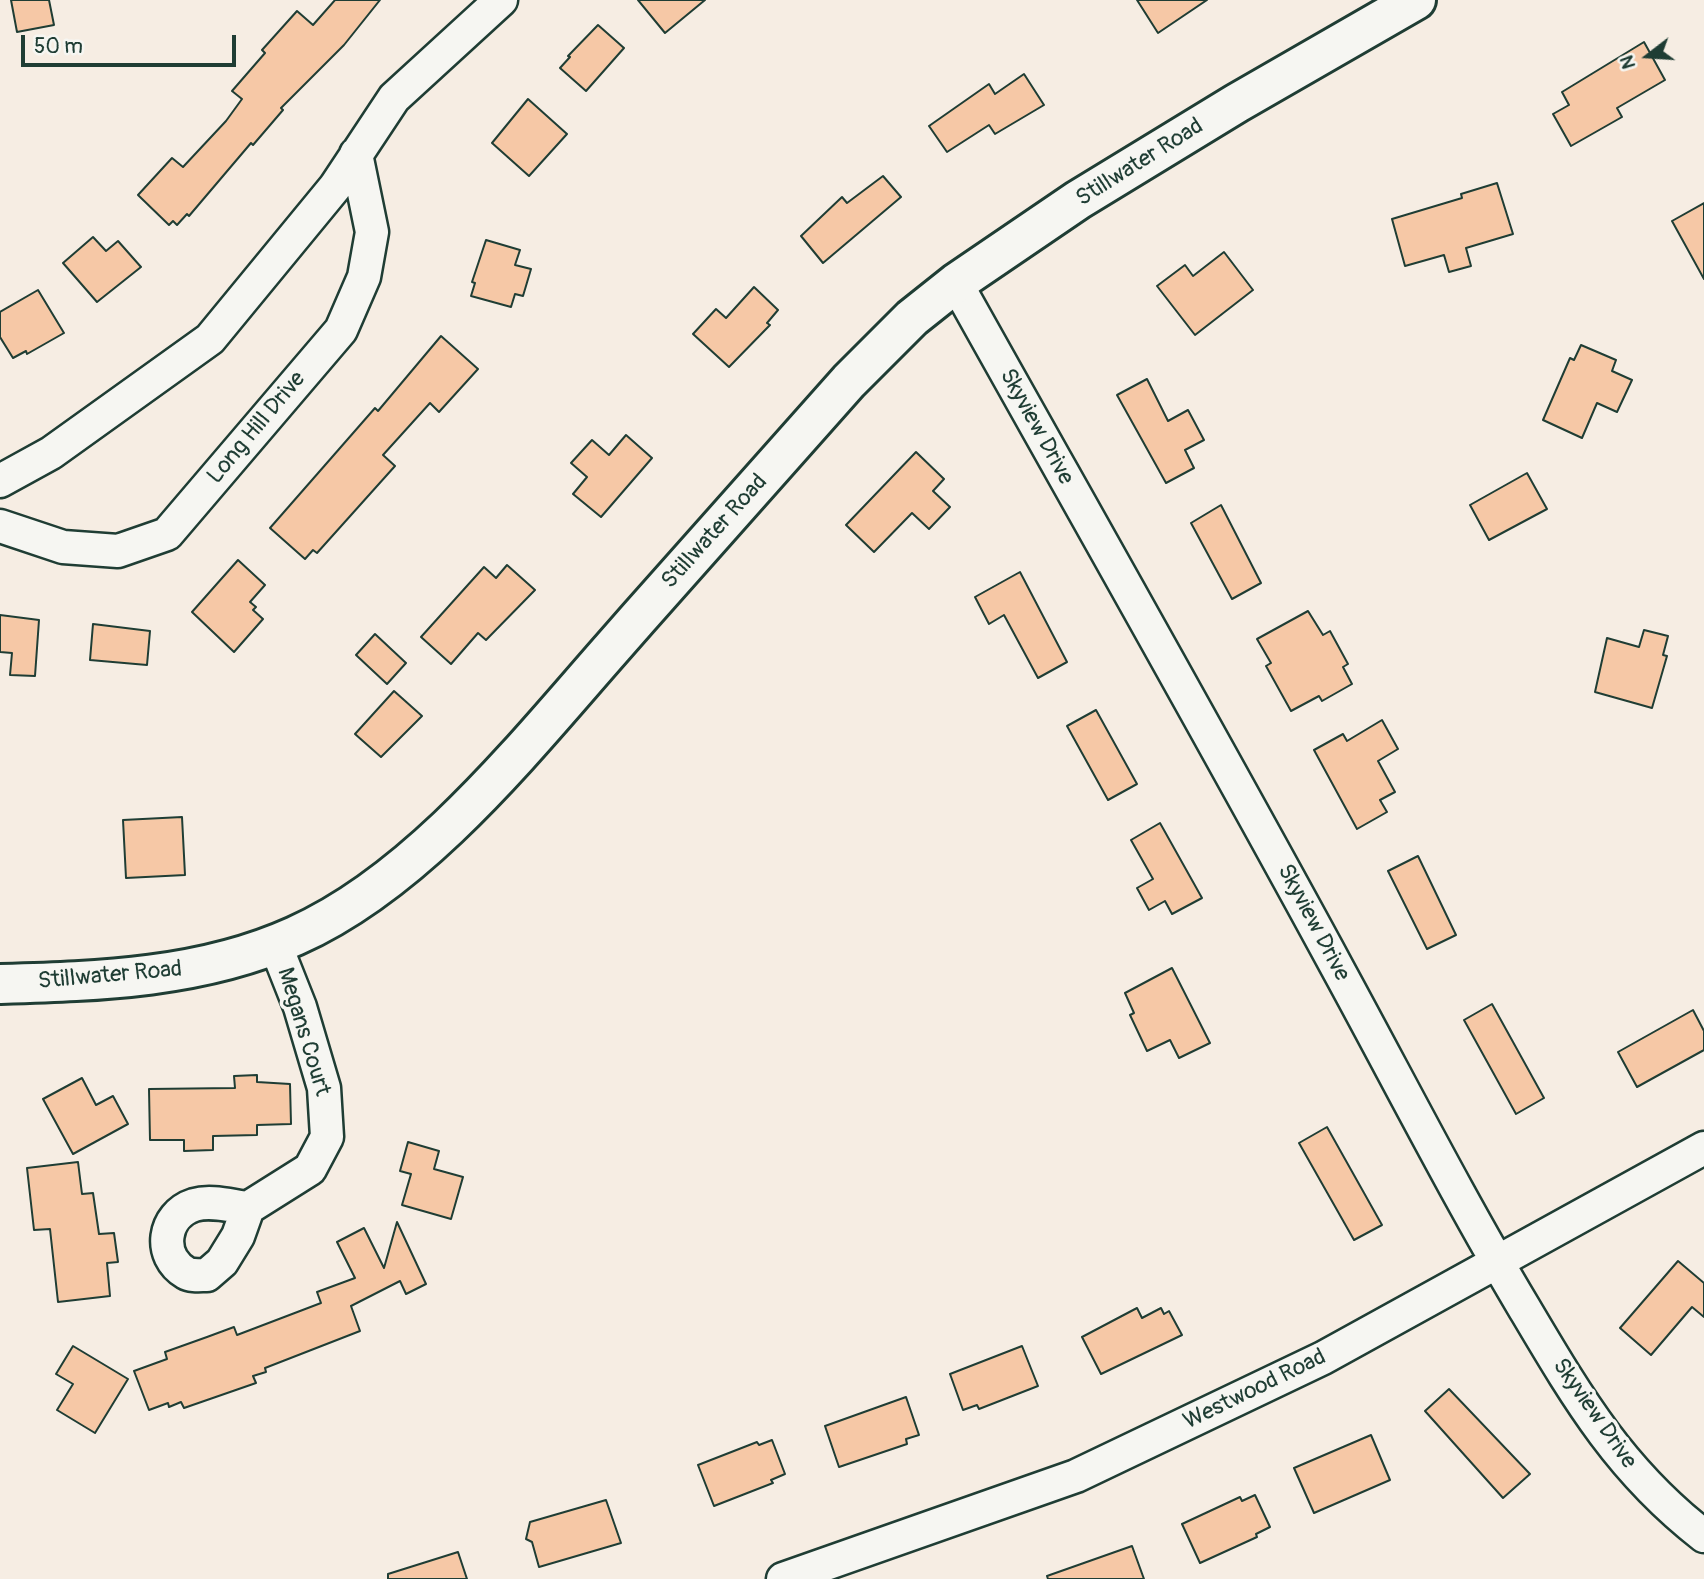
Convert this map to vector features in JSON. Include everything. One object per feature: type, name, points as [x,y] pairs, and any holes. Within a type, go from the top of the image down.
[{"type":"main road","name":"Stillwater Road","points":[[0,984],[179,972],[275,944],[346,908],[394,876],[485,790],[849,381],[912,318],[956,283],[1089,193],[1237,103],[1416,0]]},
{"type":"street","points":[[0,481],[51,453],[210,339],[335,187],[394,98],[501,0]]},
{"type":"street","name":"Long Hill Drive","points":[[0,526],[63,547],[118,551],[167,534],[341,330],[364,277],[372,232],[356,154]]},
{"type":"street","name":"Skyview Drive","points":[[956,283],[1267,838],[1498,1264],[1574,1394],[1607,1441],[1638,1476],[1704,1536]]},
{"type":"street","name":"Megans Court","points":[[248,1208],[310,1169],[327,1137],[324,1088],[300,1007],[275,944]]},
{"type":"street","name":"Westwood Road","points":[[783,1579],[1076,1476],[1323,1357],[1498,1264],[1704,1148]]},
{"type":"building","points":[[11,0],[49,0],[54,25],[17,32]]},
{"type":"building","points":[[335,0],[380,0],[344,45],[281,108],[283,110],[189,216],[187,214],[177,225],[173,221],[169,225],[138,195],[172,158],[183,167],[226,121],[242,99],[232,91],[265,53],[262,50],[297,11],[313,25]]},
{"type":"building","points":[[638,0],[705,0],[665,33]]},
{"type":"building","points":[[1137,0],[1207,0],[1158,33]]},
{"type":"building","points":[[598,25],[624,48],[586,91],[560,68]]},
{"type":"building","points":[[1644,42],[1665,80],[1617,108],[1622,117],[1571,146],[1553,114],[1569,105],[1562,92]]},
{"type":"building","points":[[1024,74],[1044,105],[995,134],[989,125],[947,152],[929,126],[989,84],[995,94]]},
{"type":"building","points":[[528,99],[567,134],[529,176],[492,143]]},
{"type":"building","points":[[883,176],[901,197],[823,263],[801,236],[842,197],[847,203]]},
{"type":"building","points":[[1497,183],[1513,234],[1466,248],[1471,266],[1449,272],[1444,255],[1405,266],[1392,219],[1462,198],[1461,194]]},
{"type":"building","points":[[1704,203],[1704,279],[1672,221]]},
{"type":"building","points":[[93,237],[106,251],[118,241],[141,267],[97,302],[63,263]]},
{"type":"building","points":[[486,240],[520,250],[515,265],[531,269],[523,296],[515,294],[511,307],[471,296],[475,283],[472,282]]},
{"type":"building","points":[[1224,252],[1253,290],[1195,335],[1157,286],[1185,265],[1193,276]]},
{"type":"building","points":[[754,287],[778,310],[767,323],[770,325],[729,367],[693,334],[716,309],[726,318]]},
{"type":"building","points":[[38,290],[64,333],[27,354],[26,351],[13,358],[0,337],[0,312]]},
{"type":"building","points":[[441,336],[478,369],[439,412],[430,403],[383,455],[395,466],[317,553],[313,550],[305,559],[270,528],[375,408],[378,411]]},
{"type":"building","points":[[1581,345],[1616,360],[1612,371],[1632,380],[1617,412],[1597,403],[1582,438],[1543,420],[1570,358],[1574,360]]},
{"type":"building","points":[[1147,379],[1168,421],[1188,410],[1204,440],[1185,450],[1194,468],[1166,483],[1117,395]]},
{"type":"building","points":[[626,435],[652,458],[601,517],[573,494],[587,477],[571,463],[592,440],[609,455]]},
{"type":"building","points":[[916,452],[944,479],[933,491],[950,507],[929,529],[912,513],[874,552],[846,525]]},
{"type":"building","points":[[1527,473],[1547,509],[1489,540],[1470,505]]},
{"type":"building","points":[[1221,505],[1261,583],[1232,599],[1191,523]]},
{"type":"building","points":[[238,560],[265,585],[250,602],[256,607],[253,610],[263,619],[234,652],[192,612]]},
{"type":"building","points":[[507,565],[535,590],[486,640],[478,633],[451,664],[421,637],[484,567],[496,578]]},
{"type":"building","points":[[1020,572],[1067,662],[1038,678],[1004,615],[989,624],[975,597]]},
{"type":"building","points":[[1308,611],[1323,635],[1330,631],[1348,664],[1343,667],[1352,684],[1322,701],[1319,696],[1291,711],[1266,666],[1271,663],[1257,639]]},
{"type":"building","points":[[0,615],[39,620],[35,676],[10,675],[12,653],[0,652]]},
{"type":"building","points":[[93,624],[150,631],[147,665],[90,660]]},
{"type":"building","points":[[1644,630],[1668,636],[1663,655],[1667,656],[1652,708],[1595,692],[1607,638],[1639,647]]},
{"type":"building","points":[[375,634],[406,663],[387,684],[356,655]]},
{"type":"building","points":[[394,691],[422,716],[381,757],[355,734]]},
{"type":"building","points":[[1096,710],[1137,784],[1108,800],[1067,726]]},
{"type":"building","points":[[1382,720],[1398,749],[1378,761],[1395,792],[1380,800],[1387,812],[1357,829],[1314,750],[1343,734],[1347,741]]},
{"type":"building","points":[[182,817],[185,875],[126,878],[123,820]]},
{"type":"building","points":[[1160,823],[1202,898],[1172,914],[1165,901],[1149,910],[1137,888],[1153,879],[1131,840]]},
{"type":"building","points":[[1418,856],[1456,935],[1427,949],[1388,871]]},
{"type":"building","points":[[1172,968],[1210,1043],[1179,1058],[1170,1040],[1147,1051],[1130,1015],[1134,1013],[1125,993]]},
{"type":"building","points":[[1492,1004],[1544,1098],[1516,1114],[1464,1020]]},
{"type":"building","points":[[1693,1010],[1704,1031],[1704,1050],[1637,1087],[1618,1052]]},
{"type":"building","points":[[257,1075],[257,1082],[290,1084],[291,1124],[257,1125],[257,1135],[213,1136],[213,1150],[184,1151],[184,1140],[150,1140],[149,1089],[235,1088],[234,1076]]},
{"type":"building","points":[[82,1078],[96,1105],[113,1096],[128,1124],[73,1154],[43,1099]]},
{"type":"building","points":[[1327,1127],[1382,1225],[1354,1240],[1299,1143]]},
{"type":"building","points":[[408,1142],[439,1151],[434,1169],[463,1177],[451,1219],[402,1205],[411,1174],[400,1171]]},
{"type":"building","points":[[78,1162],[82,1194],[93,1193],[99,1234],[114,1233],[118,1262],[107,1263],[110,1296],[58,1302],[50,1229],[34,1230],[27,1168]]},
{"type":"building","points":[[397,1222],[426,1284],[406,1294],[400,1281],[351,1306],[360,1331],[265,1368],[266,1372],[253,1376],[256,1383],[184,1408],[181,1402],[169,1407],[168,1403],[149,1410],[134,1371],[167,1359],[165,1352],[234,1327],[237,1335],[321,1303],[317,1292],[355,1278],[337,1242],[364,1228],[384,1268]]},
{"type":"building","points":[[1678,1261],[1704,1283],[1704,1317],[1692,1307],[1651,1355],[1620,1328]]},
{"type":"building","points":[[1137,1308],[1142,1318],[1161,1308],[1164,1314],[1169,1311],[1182,1335],[1101,1374],[1082,1337]]},
{"type":"building","points":[[73,1346],[128,1379],[95,1433],[57,1410],[73,1384],[56,1374]]},
{"type":"building","points":[[1022,1346],[1038,1386],[979,1409],[977,1405],[963,1410],[950,1374]]},
{"type":"building","points":[[1449,1389],[1530,1474],[1503,1498],[1425,1411]]},
{"type":"building","points":[[906,1397],[919,1435],[906,1439],[907,1444],[839,1467],[825,1426]]},
{"type":"building","points":[[1371,1435],[1390,1480],[1314,1513],[1294,1468]]},
{"type":"building","points":[[772,1440],[785,1474],[771,1480],[773,1483],[714,1506],[698,1465],[757,1442],[759,1445]]},
{"type":"building","points":[[1255,1495],[1270,1527],[1256,1534],[1257,1537],[1200,1563],[1182,1524],[1240,1497],[1242,1501]]},
{"type":"building","points":[[606,1500],[621,1543],[539,1567],[532,1542],[526,1539],[530,1522]]},
{"type":"building","points":[[1132,1546],[1144,1579],[1048,1579],[1047,1576]]},
{"type":"building","points":[[458,1552],[467,1579],[388,1579],[388,1574]]}]
